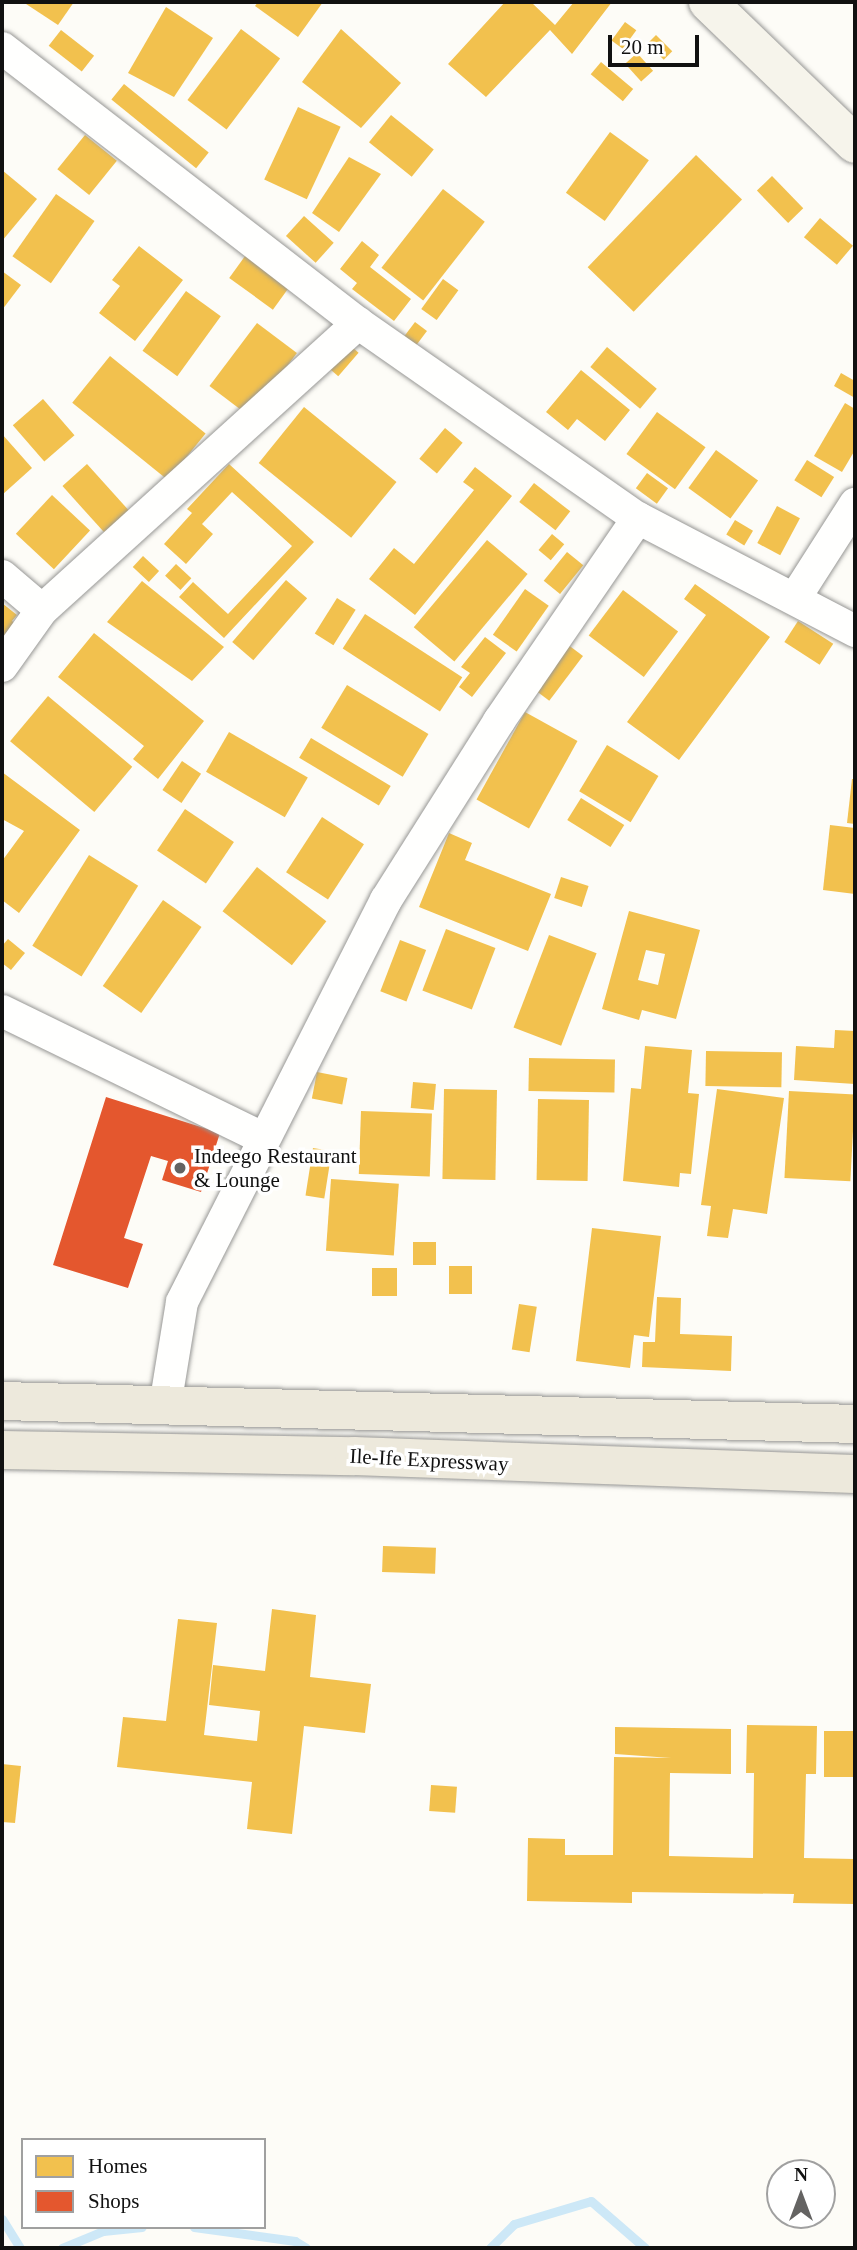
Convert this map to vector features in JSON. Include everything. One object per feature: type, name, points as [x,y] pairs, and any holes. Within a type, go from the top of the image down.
[{"type":"main road","points":[[708,2],[855,144]]},
{"type":"main road","points":[[2,1401],[855,1424]]},
{"type":"main road","points":[[444,1414],[448,1462]]},
{"type":"main road","name":"Ile-Ife Expressway","points":[[2,1450],[855,1474]]},
{"type":"street","points":[[2,48],[358,323],[638,518],[855,631]]},
{"type":"street","points":[[2,666],[42,610],[358,323]]},
{"type":"street","points":[[795,598],[855,504]]},
{"type":"street","points":[[165,1406],[181,1302],[262,1138],[386,900],[499,721],[638,518]]},
{"type":"street","points":[[2,576],[42,610]]},
{"type":"street","points":[[2,1011],[262,1138]]},
{"type":"building: Homes","points":[[23,2],[74,2],[58,25]]},
{"type":"building: Homes","points":[[258,2],[323,2],[298,37],[255,6]]},
{"type":"building: Homes","points":[[505,2],[531,2],[555,25],[574,2],[612,2],[572,54],[550,30],[486,97],[448,64]]},
{"type":"building: Homes","points":[[166,7],[213,38],[174,97],[128,73]]},
{"type":"building: Homes","points":[[625,22],[636,30],[623,49],[611,41]]},
{"type":"building: Homes","points":[[241,29],[280,58],[227,130],[187,100]]},
{"type":"building: Homes","points":[[341,29],[401,83],[361,128],[302,82]]},
{"type":"building: Homes","points":[[61,30],[94,56],[82,72],[49,46]]},
{"type":"building: Homes","points":[[656,35],[672,51],[664,60],[648,43]]},
{"type":"building: Homes","points":[[637,53],[653,71],[641,82],[625,64]]},
{"type":"building: Homes","points":[[601,62],[633,89],[623,101],[591,74]]},
{"type":"building: Homes","points":[[124,84],[209,153],[196,168],[111,100]]},
{"type":"building: Homes","points":[[298,107],[341,127],[307,199],[264,180]]},
{"type":"building: Homes","points":[[391,115],[434,150],[412,177],[369,142]]},
{"type":"building: Homes","points":[[610,132],[649,160],[605,221],[566,193]]},
{"type":"building: Homes","points":[[85,135],[117,161],[89,195],[57,169]]},
{"type":"building: Homes","points":[[696,155],[742,199],[634,312],[588,267]]},
{"type":"building: Homes","points":[[349,157],[381,174],[339,232],[312,213]]},
{"type":"building: Homes","points":[[2,170],[37,199],[2,241]]},
{"type":"building: Homes","points":[[772,176],[803,208],[788,223],[757,191]]},
{"type":"building: Homes","points":[[443,189],[485,222],[423,300],[381,268]]},
{"type":"building: Homes","points":[[56,194],[95,221],[51,283],[12,256]]},
{"type":"building: Homes","points":[[304,216],[334,243],[316,263],[286,236]]},
{"type":"building: Homes","points":[[820,218],[853,246],[837,265],[804,237]]},
{"type":"building: Homes","points":[[362,241],[379,255],[370,267],[411,299],[394,321],[352,289],[357,283],[340,269]]},
{"type":"building: Homes","points":[[139,246],[183,280],[135,341],[99,313],[120,286],[112,280]]},
{"type":"building: Homes","points":[[248,252],[292,284],[273,310],[229,278]]},
{"type":"building: Homes","points":[[2,271],[21,285],[2,310]]},
{"type":"building: Homes","points":[[443,279],[458,290],[437,320],[421,309]]},
{"type":"building: Homes","points":[[186,291],[221,316],[177,376],[143,351]]},
{"type":"building: Homes","points":[[415,322],[427,331],[414,348],[402,339]]},
{"type":"building: Homes","points":[[257,323],[297,353],[249,416],[209,386]]},
{"type":"building: Homes","points":[[345,341],[359,353],[338,376],[325,364]]},
{"type":"building: Homes","points":[[607,347],[657,389],[640,409],[590,367]]},
{"type":"building: Homes","points":[[110,356],[206,433],[168,480],[72,403]]},
{"type":"building: Homes","points":[[581,370],[630,410],[605,441],[577,419],[568,430],[546,412]]},
{"type":"building: Homes","points":[[841,373],[855,381],[855,398],[834,386]]},
{"type":"building: Homes","points":[[43,399],[74,435],[44,461],[13,425]]},
{"type":"building: Homes","points":[[845,403],[855,409],[855,450],[842,472],[814,456]]},
{"type":"building: Homes","points":[[304,407],[396,482],[351,538],[259,463]]},
{"type":"building: Homes","points":[[657,412],[706,447],[675,489],[626,454]]},
{"type":"building: Homes","points":[[445,428],[463,443],[437,473],[419,459]]},
{"type":"building: Homes","points":[[2,434],[32,468],[2,495]]},
{"type":"building: Homes","points":[[716,450],[758,481],[730,519],[688,488]]},
{"type":"building: Homes","points":[[807,460],[834,477],[821,497],[794,480]]},
{"type":"building: Homes","points":[[87,464],[133,515],[109,537],[62,486]]},
{"type":"building: Homes","points":[[229,464],[314,542],[224,638],[179,597],[193,582],[228,614],[292,546],[232,492],[202,524],[213,534],[186,564],[164,544],[192,513],[187,509]]},
{"type":"building: Homes","points":[[475,467],[512,496],[415,615],[369,579],[394,548],[414,564],[474,490],[463,482]]},
{"type":"building: Homes","points":[[647,473],[668,488],[657,504],[636,488]]},
{"type":"building: Homes","points":[[534,483],[570,511],[555,530],[519,502]]},
{"type":"building: Homes","points":[[52,495],[90,530],[54,569],[16,534]]},
{"type":"building: Homes","points":[[777,506],[800,518],[780,555],[757,543]]},
{"type":"building: Homes","points":[[735,520],[753,531],[744,545],[726,535]]},
{"type":"building: Homes","points":[[552,534],[564,544],[551,560],[539,550]]},
{"type":"building: Homes","points":[[487,540],[528,574],[454,661],[414,627]]},
{"type":"building: Homes","points":[[567,552],[583,565],[560,594],[544,581]]},
{"type":"building: Homes","points":[[143,556],[159,571],[149,582],[133,567]]},
{"type":"building: Homes","points":[[176,564],[191,578],[180,590],[165,576]]},
{"type":"building: Homes","points":[[286,580],[307,598],[253,660],[232,642]]},
{"type":"building: Homes","points":[[142,581],[224,647],[192,681],[107,622]]},
{"type":"building: Homes","points":[[695,584],[770,637],[679,760],[627,722],[706,615],[684,599]]},
{"type":"building: Homes","points":[[525,589],[549,606],[517,652],[493,635]]},
{"type":"building: Homes","points":[[623,590],[678,632],[644,677],[589,636]]},
{"type":"building: Homes","points":[[337,598],[356,610],[333,645],[315,634]]},
{"type":"building: Homes","points":[[2,603],[17,615],[12,621],[23,629],[2,657]]},
{"type":"building: Homes","points":[[365,614],[462,677],[440,712],[343,648]]},
{"type":"building: Homes","points":[[798,621],[833,644],[820,665],[784,642]]},
{"type":"building: Homes","points":[[94,633],[204,721],[158,779],[133,759],[144,746],[58,677]]},
{"type":"building: Homes","points":[[485,637],[506,653],[472,697],[459,687],[470,673],[461,667]]},
{"type":"building: Homes","points":[[567,644],[583,656],[549,701],[533,689]]},
{"type":"building: Homes","points":[[347,685],[428,734],[403,777],[321,728]]},
{"type":"building: Homes","points":[[48,696],[132,767],[94,812],[10,741]]},
{"type":"building: Homes","points":[[525,712],[577,741],[529,829],[477,799]]},
{"type":"building: Homes","points":[[229,732],[308,778],[285,817],[206,772]]},
{"type":"building: Homes","points":[[311,738],[391,786],[379,806],[299,758]]},
{"type":"building: Homes","points":[[607,745],[658,776],[631,822],[579,791]]},
{"type":"building: Homes","points":[[182,761],[201,774],[181,803],[162,790]]},
{"type":"building: Homes","points":[[2,772],[80,830],[19,913],[2,900],[2,861],[24,831],[2,819]]},
{"type":"building: Homes","points":[[852,779],[855,779],[855,824],[847,823]]},
{"type":"building: Homes","points":[[581,798],[624,825],[610,847],[567,820]]},
{"type":"building: Homes","points":[[185,809],[234,842],[206,883],[157,850]]},
{"type":"building: Homes","points":[[322,817],[364,844],[328,900],[286,872]]},
{"type":"building: Homes","points":[[830,825],[855,828],[855,894],[823,890]]},
{"type":"building: Homes","points":[[449,833],[472,843],[465,860],[551,894],[528,951],[419,907]]},
{"type":"building: Homes","points":[[89,855],[138,886],[81,976],[32,946]]},
{"type":"building: Homes","points":[[257,867],[326,921],[292,965],[223,911]]},
{"type":"building: Homes","points":[[561,877],[589,886],[582,907],[554,898]]},
{"type":"building: Homes","points":[[163,900],[202,927],[141,1013],[103,986]]},
{"type":"building: Homes","points":[[629,911],[700,930],[676,1019],[642,1010],[639,1020],[602,1009]],"holes":[[[646,950],[665,954],[658,985],[638,980]]]},
{"type":"building: Homes","points":[[446,929],[495,948],[472,1010],[422,991]]},
{"type":"building: Homes","points":[[549,935],[597,953],[561,1046],[514,1027]]},
{"type":"building: Homes","points":[[8,939],[25,953],[11,970],[2,963],[2,946]]},
{"type":"building: Homes","points":[[400,940],[426,950],[406,1001],[380,991]]},
{"type":"building: Homes","points":[[835,1030],[855,1031],[855,1084],[794,1080],[796,1046],[834,1048]]},
{"type":"building: Homes","points":[[645,1046],[692,1050],[688,1093],[699,1094],[691,1174],[680,1173],[679,1187],[623,1181],[631,1088],[641,1089]]},
{"type":"building: Homes","points":[[706,1051],[782,1052],[781,1087],[705,1086]]},
{"type":"building: Homes","points":[[529,1058],[615,1060],[614,1092],[528,1091]]},
{"type":"building: Homes","points":[[317,1072],[347,1078],[342,1104],[312,1099]]},
{"type":"building: Homes","points":[[413,1082],[436,1084],[434,1110],[411,1108]]},
{"type":"building: Homes","points":[[444,1089],[497,1090],[495,1180],[442,1179]]},
{"type":"building: Homes","points":[[717,1089],[784,1098],[767,1214],[733,1209],[728,1238],[707,1236],[711,1206],[701,1205]]},
{"type":"building: Homes","points":[[789,1091],[855,1094],[850,1181],[784,1178]]},
{"type":"building: Homes","points":[[538,1099],[589,1100],[588,1181],[537,1180]]},
{"type":"building: Homes","points":[[361,1111],[432,1113],[430,1176],[359,1174]]},
{"type":"building: Homes","points":[[313,1148],[332,1151],[324,1198],[305,1195]]},
{"type":"building: Homes","points":[[331,1179],[399,1184],[394,1256],[326,1251]]},
{"type":"building: Homes","points":[[592,1228],[661,1236],[649,1337],[634,1335],[630,1368],[576,1361]]},
{"type":"building: Homes","points":[[413,1242],[436,1242],[436,1265],[413,1265]]},
{"type":"building: Homes","points":[[449,1266],[472,1266],[472,1294],[449,1294]]},
{"type":"building: Homes","points":[[372,1268],[397,1268],[397,1296],[372,1296]]},
{"type":"building: Homes","points":[[657,1297],[681,1298],[680,1334],[732,1336],[731,1371],[642,1367],[643,1342],[655,1342]]},
{"type":"building: Homes","points":[[519,1304],[537,1307],[530,1352],[512,1349]]},
{"type":"building: Homes","points":[[383,1546],[436,1548],[435,1574],[382,1572]]},
{"type":"building: Homes","points":[[272,1609],[316,1615],[310,1677],[371,1684],[365,1733],[304,1726],[292,1834],[247,1829],[252,1782],[117,1767],[123,1717],[166,1721],[178,1619],[217,1623],[204,1735],[257,1741],[260,1711],[209,1705],[213,1665],[265,1671]]},
{"type":"building: Homes","points":[[747,1725],[817,1726],[816,1774],[806,1774],[804,1858],[855,1859],[855,1904],[793,1903],[794,1894],[632,1892],[632,1903],[527,1901],[528,1838],[565,1839],[565,1855],[613,1855],[614,1757],[671,1758],[615,1754],[615,1727],[731,1729],[731,1774],[670,1773],[669,1856],[753,1858],[754,1773],[746,1773]]},
{"type":"building: Homes","points":[[824,1731],[855,1731],[855,1777],[824,1777]]},
{"type":"building: Homes","points":[[2,1764],[21,1766],[15,1823],[2,1822]]},
{"type":"building: Homes","points":[[431,1785],[457,1787],[455,1813],[429,1811]]},
{"type":"building: Shops","points":[[106,1097],[220,1133],[201,1192],[162,1180],[168,1161],[151,1156],[124,1238],[143,1244],[128,1288],[53,1265]]},
{"type":"waterway","points":[[490,2248],[514,2224],[591,2201],[645,2248]]},
{"type":"waterway","points":[[2,2219],[20,2248]]},
{"type":"waterway","points":[[62,2248],[103,2231],[122,2229]]},
{"type":"waterway","points":[[208,2229],[295,2241],[306,2248]]},
{"type":"place","name":"Indeego Restaurant & Lounge","points":[[180,1168]]}]
